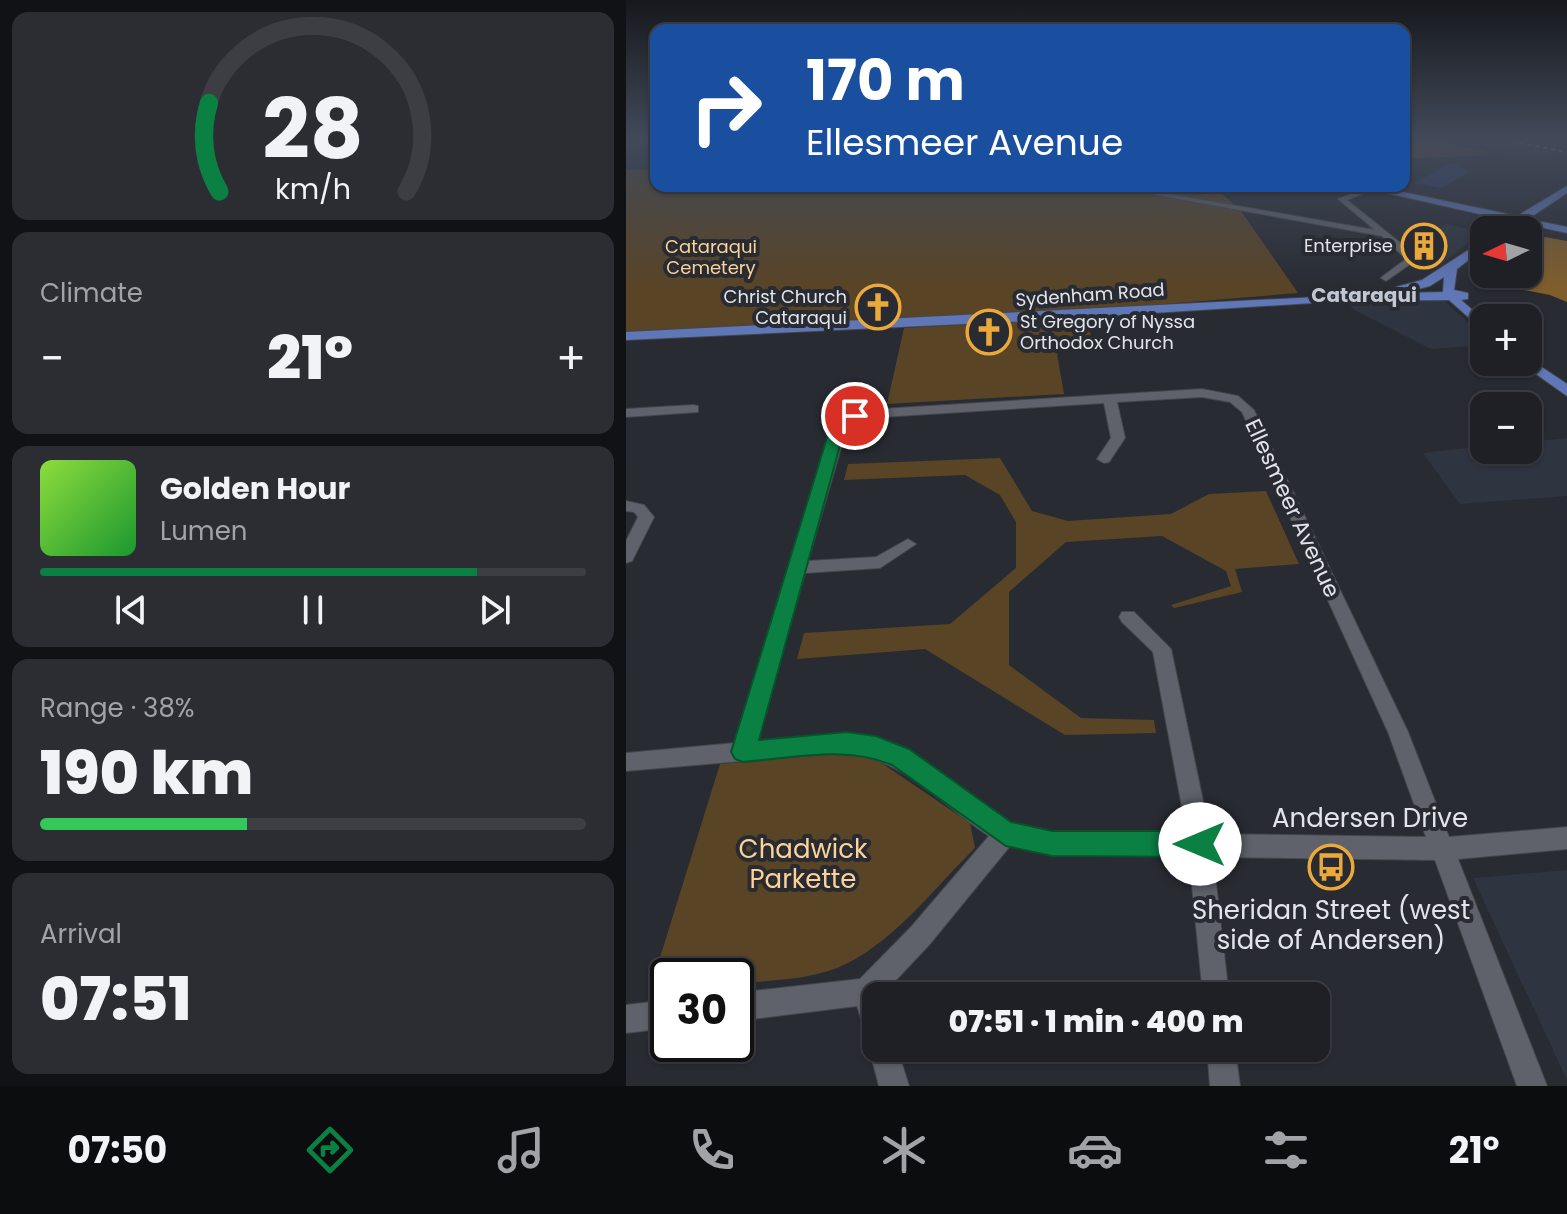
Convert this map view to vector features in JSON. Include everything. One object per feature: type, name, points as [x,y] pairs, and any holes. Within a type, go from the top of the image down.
[{"type":"main road","points":[[1535,216],[1567,189]]},
{"type":"main road","points":[[1387,192],[1492,216]]},
{"type":"main road","points":[[1540,216],[1567,200]]},
{"type":"main road","points":[[1542,227],[1567,232]]},
{"type":"main road","points":[[1391,292],[1426,283],[1470,254]]},
{"type":"main road","points":[[1451,268],[1457,293],[1470,309]]},
{"type":"main road","points":[[1457,293],[1470,269]]},
{"type":"main road","name":"Sydenham Road","points":[[1364,296],[1391,292],[1457,293]]},
{"type":"main road","points":[[1457,293],[1471,304]]},
{"type":"main road","name":"Sydenham Road","points":[[626,336],[1457,293]]},
{"type":"main road","points":[[1542,363],[1550,370],[1553,379]]},
{"type":"main road","points":[[1542,372],[1567,391]]},
{"type":"street","points":[[1145,192],[1381,234]]},
{"type":"street","points":[[1355,192],[1342,199],[1405,251],[1411,260],[1386,278]]},
{"type":"street","name":"Ellesmeer Avenue","points":[[743,752],[837,431],[848,418],[865,414],[1208,393],[1234,399],[1248,410],[1398,732],[1532,1086]]},
{"type":"street","points":[[1104,459],[1118,438],[1110,399]]},
{"type":"street","points":[[626,413],[693,409]]},
{"type":"street","points":[[626,506],[639,508],[646,517],[626,557]]},
{"type":"street","points":[[797,568],[880,562],[908,544]]},
{"type":"street","points":[[1128,617],[1162,649],[1200,844],[1215,982]]},
{"type":"street","name":"Andersen Drive","points":[[626,762],[847,743],[876,747],[901,757],[1006,833],[1052,843],[1441,849],[1567,838]]},
{"type":"street","points":[[876,982],[920,936],[1006,833]]},
{"type":"street","points":[[754,1004],[840,992],[862,992]]},
{"type":"street","points":[[626,1019],[650,1016]]},
{"type":"street","points":[[887,1062],[894,1086]]},
{"type":"street","points":[[1222,1062],[1225,1086]]},
{"type":"shaded area","points":[[1446,224],[1470,229],[1470,241],[1440,265],[1416,258],[1410,251]]},
{"type":"shaded area","points":[[1542,239],[1567,241],[1567,302],[1550,295],[1513,288],[1542,288]]},
{"type":"shaded area","points":[[1444,301],[1470,324],[1470,346],[1431,349],[1354,310],[1347,302]]},
{"type":"shaded area","points":[[1567,438],[1567,496],[1460,504],[1423,453],[1470,448],[1470,464],[1542,464],[1542,441]]},
{"type":"shaded area","points":[[1567,870],[1567,1080],[1473,878]]},
{"type":"green space","name":"Cataraqui Cemetery","points":[[626,189],[650,189],[650,192],[1221,193],[1241,211],[1298,293],[1032,315],[896,322],[901,296],[868,298],[859,324],[626,332]]},
{"type":"green space","points":[[1086,318],[1093,343],[1064,344],[1056,348],[1064,394],[887,404],[904,328]]},
{"type":"green space","points":[[1000,458],[1032,511],[1068,521],[1171,514],[1209,494],[1266,491],[1299,564],[1235,569],[1242,592],[1174,608],[1171,605],[1231,586],[1226,571],[1162,536],[1066,542],[1009,592],[1009,665],[1081,718],[1154,720],[1156,733],[1065,735],[925,649],[797,659],[804,633],[950,624],[1016,568],[1016,522],[1000,495],[965,475],[844,480],[848,464]]},
{"type":"green space","name":"Chadwick Parkette","points":[[846,753],[877,760],[970,823],[975,848],[899,927],[865,953],[834,969],[754,982],[754,958],[660,958],[720,764]]},
{"type":"place","name":"Enterprise","points":[[1424,246]]},
{"type":"place","name":"Christ Church Cataraqui","points":[[878,307]]},
{"type":"place","name":"St Gregory of Nyssa Orthodox Church","points":[[989,332]]},
{"type":"place","name":"Sheridan Street (west side of Andersen)","points":[[1331,867]]},
{"type":"district","name":"Cataraqui","points":[[1364,295]]},
{"type":"route","points":[[855,416],[842,422],[837,431],[743,752],[862,744],[901,757],[1006,833],[1052,843],[1200,844]]}]
